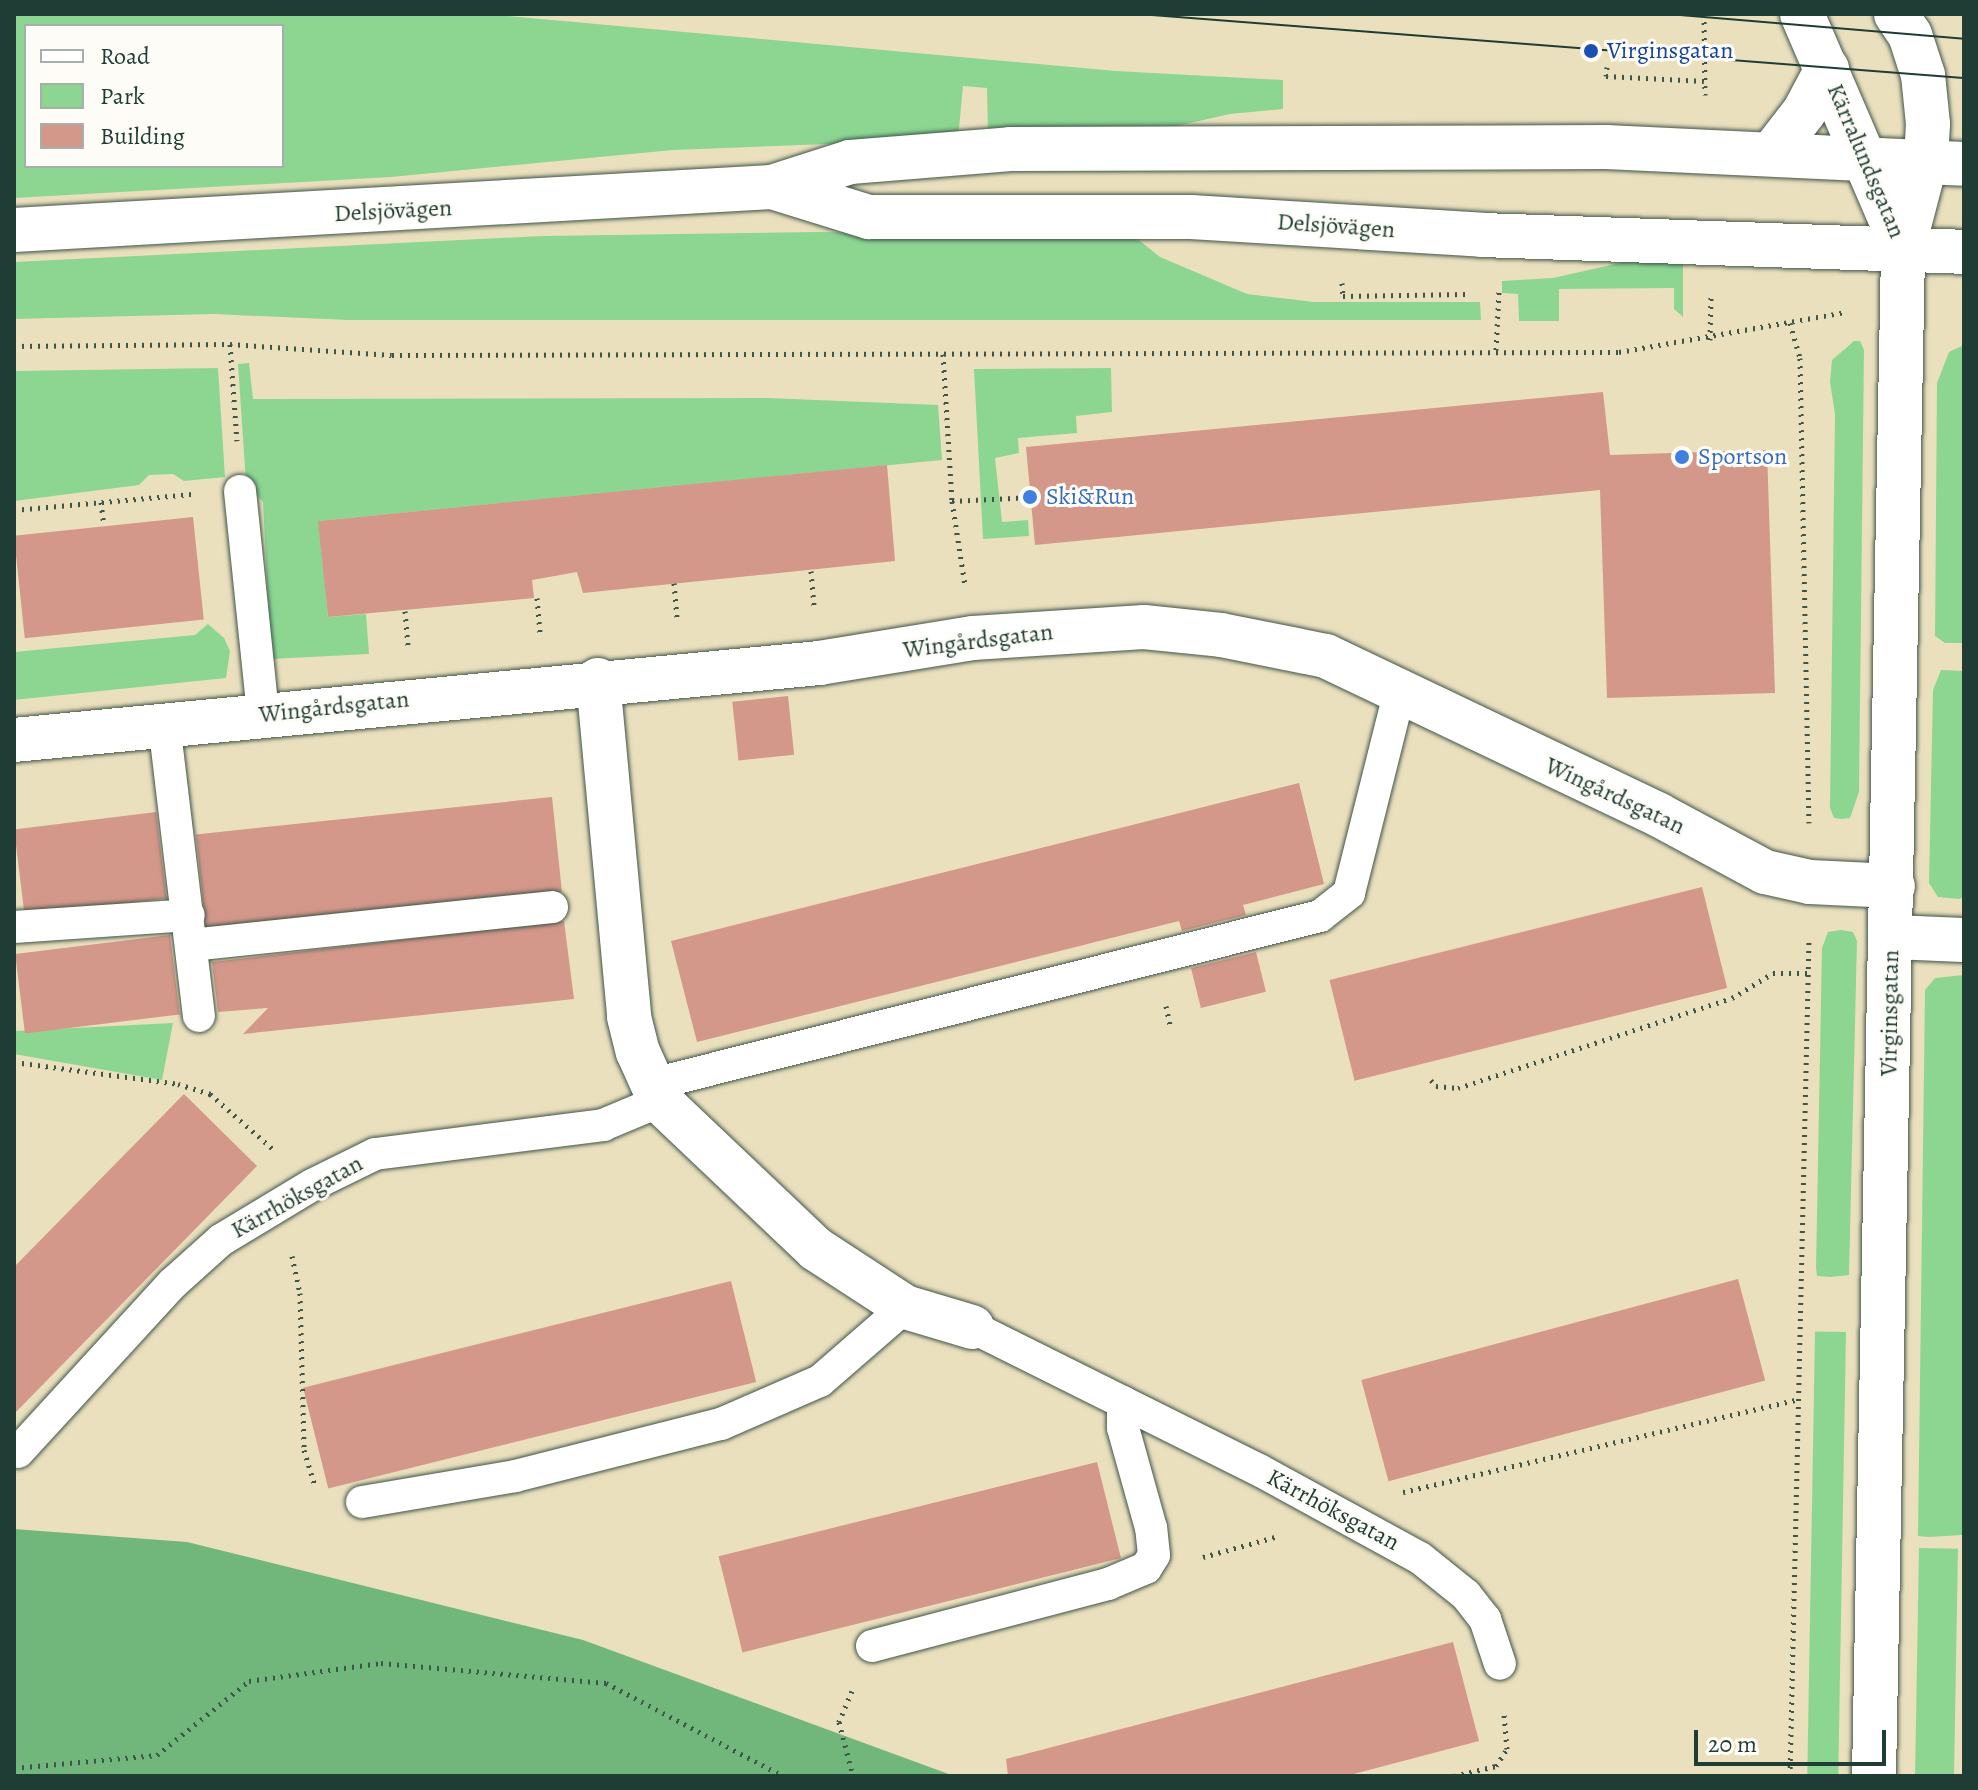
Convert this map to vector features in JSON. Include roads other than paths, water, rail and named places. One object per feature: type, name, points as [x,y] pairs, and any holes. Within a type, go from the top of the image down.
[{"type":"street","name":"Kärralundsgatan","points":[[1802,14],[1903,249]]},
{"type":"street","name":"Kärralundsgatan","points":[[1903,249],[1945,162],[1912,21]]},
{"type":"street","name":"Kärralundsgatan","points":[[1773,152],[1804,112],[1827,69]]},
{"type":"street","name":"Delsjövägen","points":[[14,230],[772,187],[850,162],[1010,149],[1420,146],[1773,152],[1945,162]]},
{"type":"street","name":"Delsjövägen","points":[[772,187],[869,217],[1191,217],[1482,235],[1964,252]]},
{"type":"street","name":"Virginsgatan","points":[[1874,1776],[1903,249]]},
{"type":"street","name":"Wingårdsgatan","points":[[14,740],[598,680],[819,663],[973,638],[1144,627],[1221,635],[1326,656],[1765,872],[1810,882],[1893,886]]},
{"type":"street","name":"Kärrhöksgatan","points":[[598,680],[629,1017],[656,1092],[816,1249],[905,1307],[972,1327]]},
{"type":"street","points":[[1892,937],[1964,940]]},
{"type":"lane","points":[[240,491],[263,714]]},
{"type":"lane","points":[[656,1092],[1320,916],[1349,893],[1400,690]]},
{"type":"lane","points":[[164,723],[199,1016]]},
{"type":"lane","points":[[14,927],[190,930],[552,907]]},
{"type":"lane","name":"Kärrhöksgatan","points":[[18,1452],[172,1284],[221,1240],[275,1206],[375,1154],[603,1125],[656,1092]]},
{"type":"lane","points":[[362,1502],[515,1476],[721,1424],[820,1381],[905,1307]]},
{"type":"lane","name":"Kärrhöksgatan","points":[[972,1327],[1338,1512],[1420,1558],[1466,1595],[1485,1619],[1500,1664]]},
{"type":"lane","points":[[872,1646],[1143,1570],[1154,1555],[1151,1528],[1123,1428],[1123,1402]]},
{"type":"tram line","points":[[1139,14],[1964,78]]},
{"type":"tram line","points":[[1668,14],[1964,39]]},
{"type":"place","name":"Virginsgatan","points":[[1591,51]]},
{"type":"place","name":"Sportson","points":[[1682,457]]},
{"type":"place","name":"Ski&Run","points":[[1030,497]]}]
